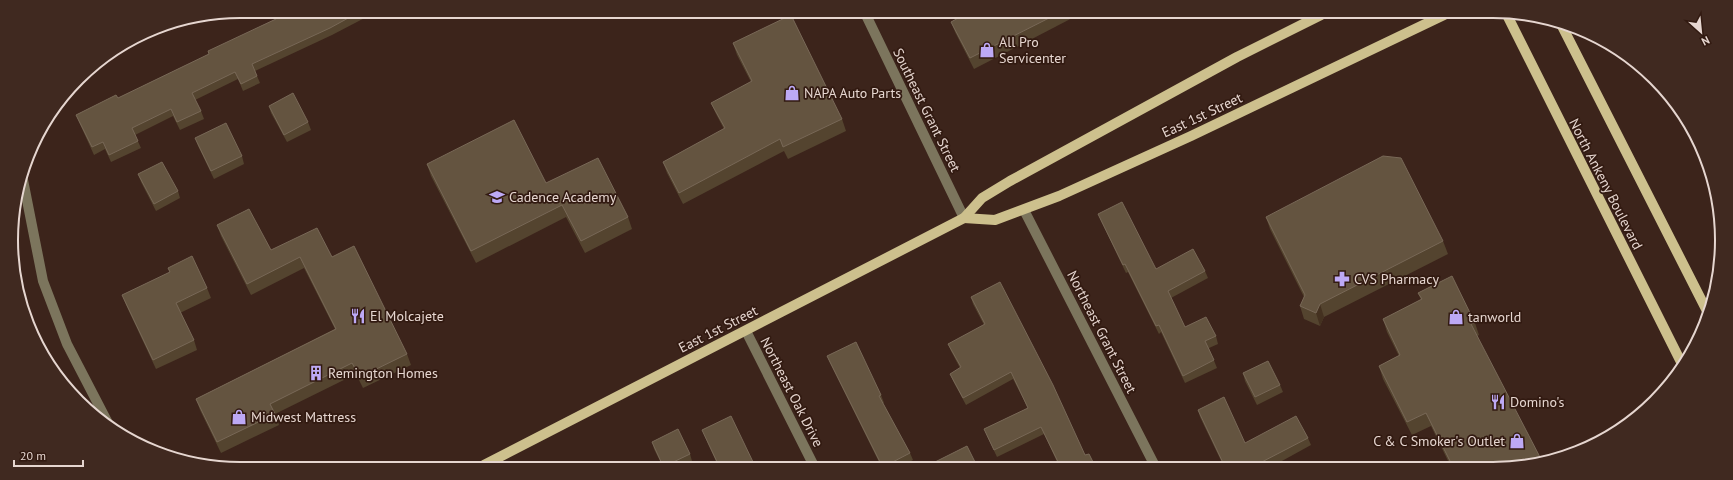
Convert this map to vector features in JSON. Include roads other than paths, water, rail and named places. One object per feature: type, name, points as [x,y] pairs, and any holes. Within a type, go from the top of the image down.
[{"type":"main road","name":"East 1st Street","points":[[490,462],[964,218],[982,198],[1010,181],[1230,60],[1315,18]]},
{"type":"main road","name":"East 1st Street","points":[[964,218],[995,220],[1024,210],[1184,140],[1438,18]]},
{"type":"main road","name":"North Ankeny Boulevard","points":[[1509,18],[1680,360]]},
{"type":"main road","points":[[1564,30],[1704,306]]},
{"type":"street","name":"Southeast Grant Street","points":[[867,18],[964,218]]},
{"type":"street","points":[[25,186],[43,281],[67,344],[104,415]]},
{"type":"street","name":"Northeast Grant Street","points":[[1024,210],[1153,462]]},
{"type":"street","name":"Northeast Oak Drive","points":[[746,331],[812,462]]},
{"type":"place","name":"All Pro Servicenter","points":[[987,50]]},
{"type":"place","name":"NAPA Auto Parts","points":[[792,93]]},
{"type":"place","name":"Cadence Academy","points":[[497,197]]},
{"type":"place","name":"CVS Pharmacy","points":[[1342,279]]},
{"type":"place","name":"El Molcajete","points":[[358,316]]},
{"type":"place","name":"tanworld","points":[[1456,317]]},
{"type":"place","name":"Remington Homes","points":[[316,373]]},
{"type":"place","name":"Domino's","points":[[1498,402]]},
{"type":"place","name":"Midwest Mattress","points":[[239,417]]},
{"type":"place","name":"C & C Smoker's Outlet","points":[[1517,441]]}]
